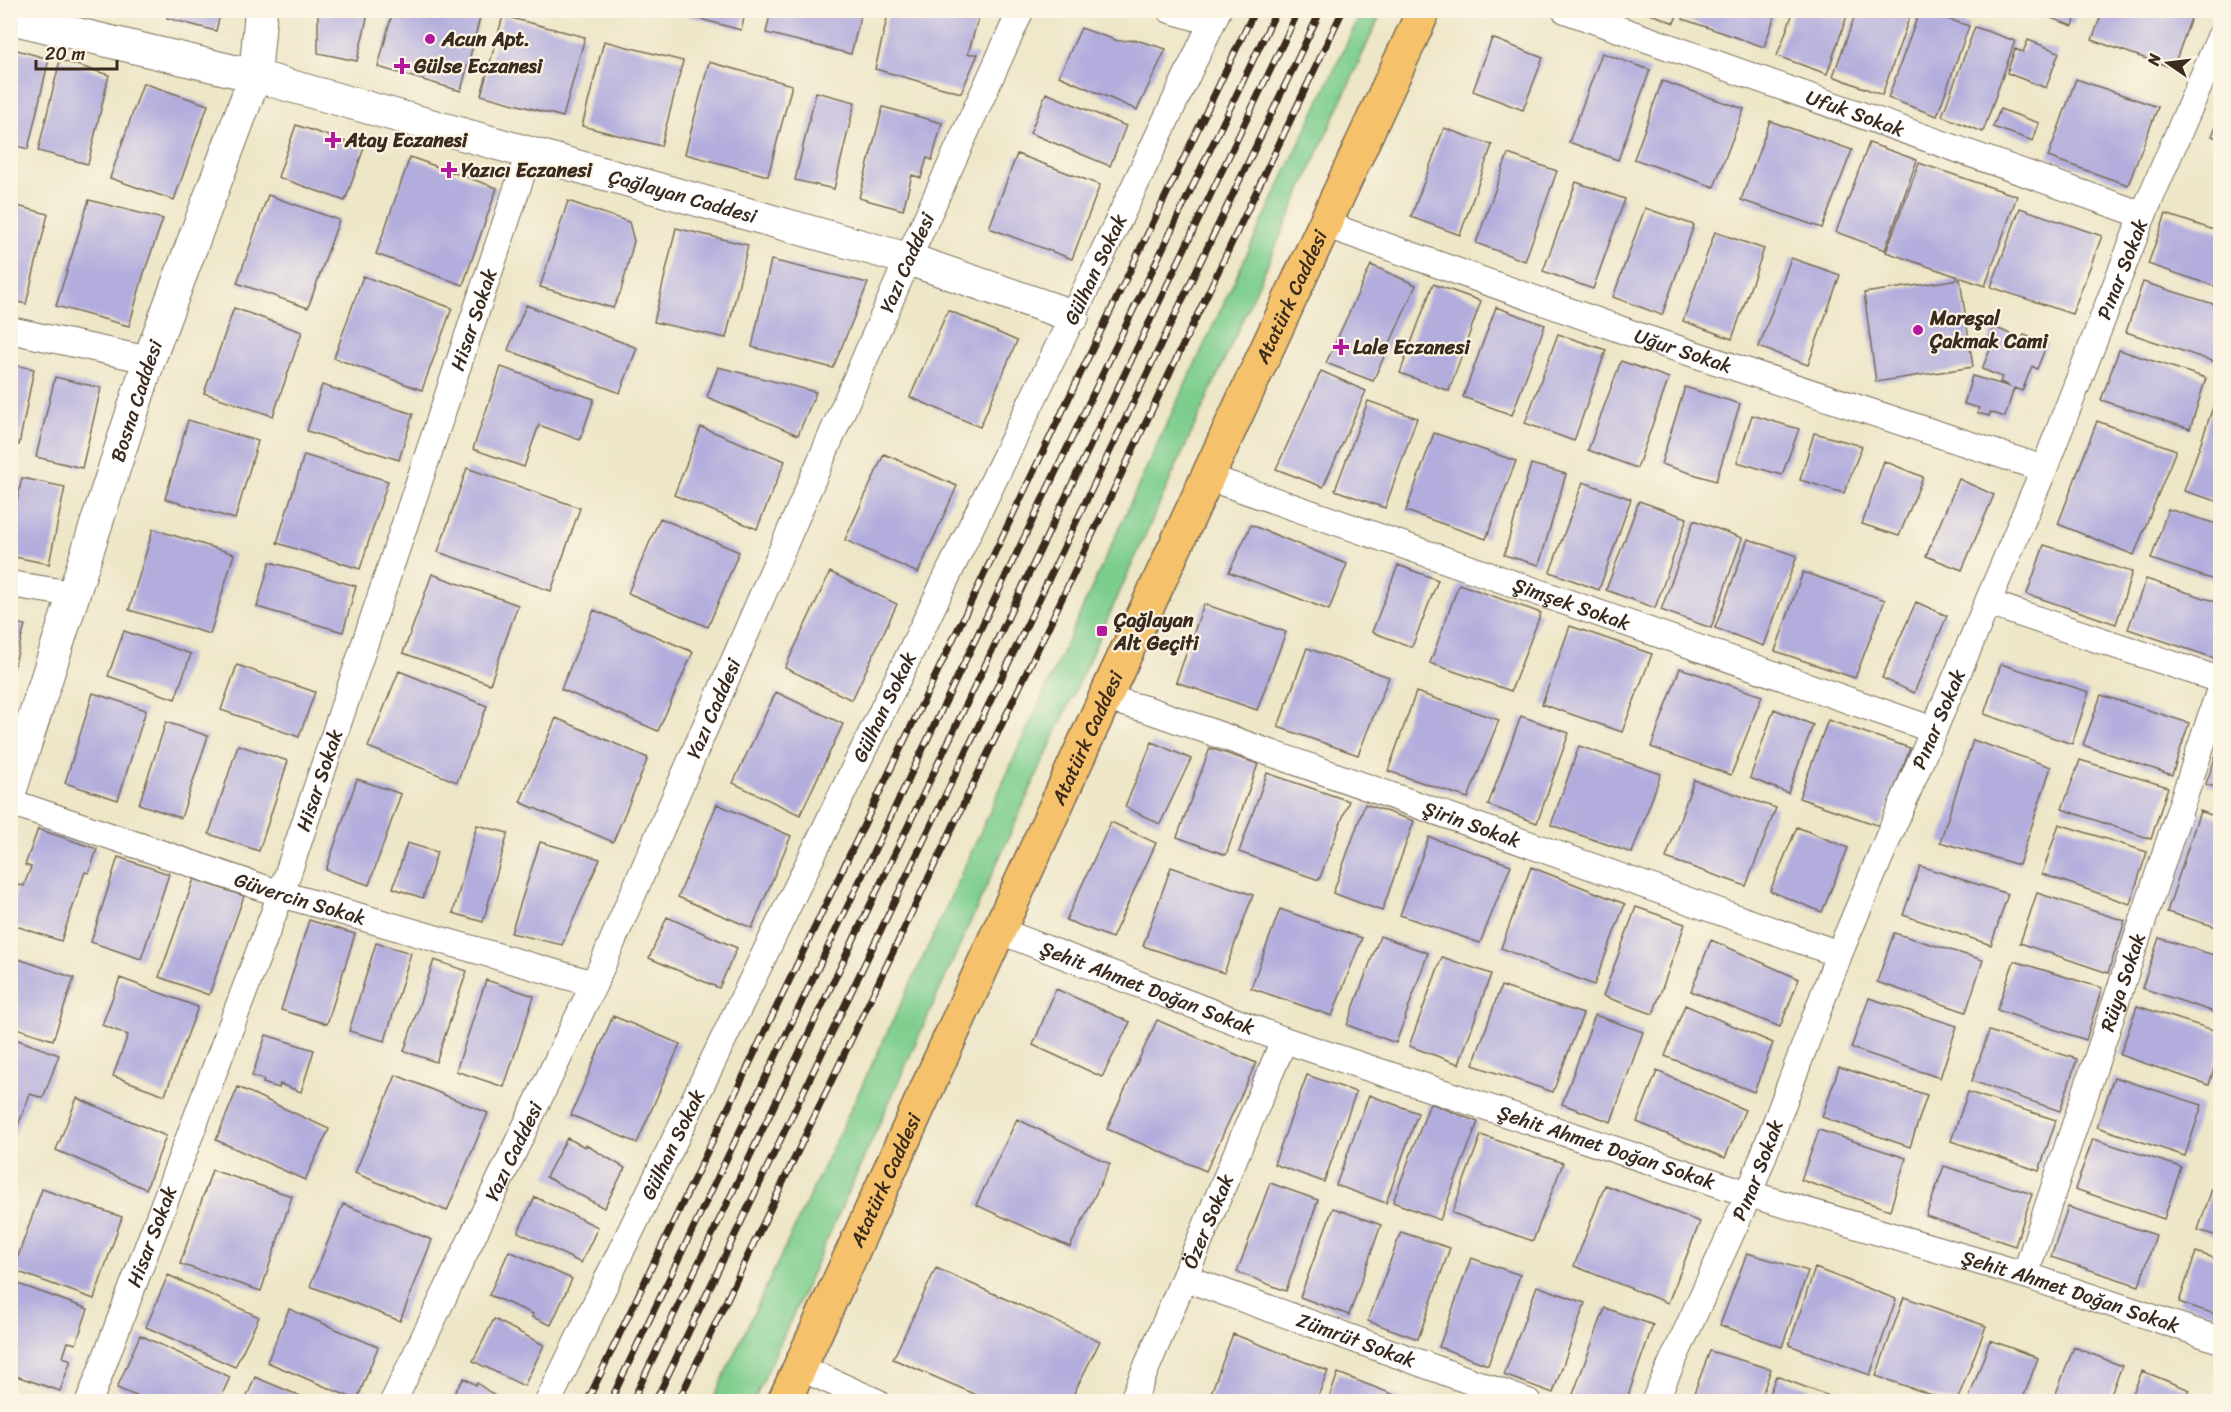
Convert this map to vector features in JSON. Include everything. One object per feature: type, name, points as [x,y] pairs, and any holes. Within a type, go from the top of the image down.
[{"type":"main road","name":"Atatürk Caddesi","points":[[784,1401],[1105,698],[1424,10]]},
{"type":"street","name":"Bosna Caddesi","points":[[10,792],[149,360],[255,76],[261,10]]},
{"type":"street","name":"Yazı Caddesi","points":[[393,1401],[594,984],[908,259],[1022,10]]},
{"type":"street","points":[[1170,10],[1215,16]]},
{"type":"street","name":"Ufuk Sokak","points":[[1565,10],[2144,215]]},
{"type":"street","name":"Gülhan Sokak","points":[[548,1401],[1073,316],[1215,16]]},
{"type":"street","name":"Çağlayan Caddesi","points":[[10,18],[255,76],[908,259],[1073,316]]},
{"type":"street","name":"Pınar Sokak","points":[[1654,1401],[1749,1194],[1839,954],[2044,469],[2144,215],[2220,37]]},
{"type":"street","name":"Hisar Sokak","points":[[89,1401],[281,894],[529,153]]},
{"type":"street","name":"Uğur Sokak","points":[[1324,224],[1639,336],[2044,469]]},
{"type":"street","points":[[10,330],[149,360]]},
{"type":"street","name":"Şimşek Sokak","points":[[1207,477],[1934,730]]},
{"type":"street","points":[[10,584],[73,594]]},
{"type":"street","points":[[1988,603],[2220,680]]},
{"type":"street","name":"Rüya Sokak","points":[[2025,1275],[2220,689]]},
{"type":"street","name":"Şirin Sokak","points":[[1105,698],[1149,710],[1839,954]]},
{"type":"street","name":"Güvercin Sokak","points":[[10,802],[281,894],[594,984]]},
{"type":"street","name":"Şehit Ahmet Doğan Sokak","points":[[1000,931],[1284,1040],[1749,1194],[2025,1275],[2220,1340]]},
{"type":"street","name":"Özer Sokak","points":[[1132,1401],[1284,1040]]},
{"type":"street","name":"Zümrüt Sokak","points":[[1185,1278],[1528,1401]]},
{"type":"street","points":[[801,1368],[878,1401]]},
{"type":"green space","points":[[1362,11],[1382,11],[754,1401],[712,1401],[928,947],[1162,434]]},
{"type":"building","points":[[168,10],[221,10],[216,31],[167,18]]},
{"type":"building","points":[[318,10],[369,10],[357,61],[318,53]]},
{"type":"building","name":"Acun Apt.","points":[[393,10],[482,10],[461,91],[378,67]]},
{"type":"building","points":[[667,10],[746,10],[741,30]]},
{"type":"building","points":[[771,10],[862,10],[851,54],[766,33]]},
{"type":"building","points":[[889,10],[980,12],[968,54],[978,54],[961,93],[875,69]]},
{"type":"building","points":[[1642,10],[1679,10],[1674,23]]},
{"type":"building","points":[[1686,10],[1777,10],[1764,47],[1683,19]]},
{"type":"building","points":[[1794,10],[1849,10],[1827,74],[1777,56]]},
{"type":"building","points":[[1857,10],[1912,10],[1882,95],[1833,76]]},
{"type":"building","points":[[1920,10],[1969,26],[1937,116],[1888,98]]},
{"type":"building","points":[[2029,10],[2078,10],[2073,26]]},
{"type":"building","points":[[2103,10],[2194,10],[2173,68],[2092,40]]},
{"type":"building","points":[[503,16],[585,37],[563,117],[481,95]]},
{"type":"building","points":[[1975,27],[2015,41],[1983,132],[1942,116]]},
{"type":"building","points":[[1081,28],[1118,41],[1136,40],[1166,49],[1137,110],[1059,76]]},
{"type":"building","points":[[1492,38],[1543,58],[1523,110],[1473,91]]},
{"type":"building","points":[[2028,40],[2059,52],[2046,88],[2007,73],[2015,49],[2023,52]]},
{"type":"building","points":[[604,41],[683,61],[661,146],[582,126]]},
{"type":"building","points":[[10,48],[49,59],[28,149],[10,144]]},
{"type":"building","points":[[1602,53],[1650,70],[1618,160],[1569,142]]},
{"type":"building","points":[[60,60],[109,75],[88,164],[38,151]]},
{"type":"building","points":[[709,62],[792,85],[768,176],[685,154]]},
{"type":"building","points":[[2076,79],[2158,107],[2128,185],[2048,157]]},
{"type":"building","points":[[1662,81],[1744,109],[1714,187],[1634,159]]},
{"type":"building","points":[[143,83],[208,105],[174,200],[110,178]]},
{"type":"building","points":[[816,92],[855,102],[834,189],[795,180]]},
{"type":"building","points":[[1046,93],[1126,126],[1110,166],[1030,133]]},
{"type":"building","points":[[883,107],[942,123],[932,160],[927,158],[921,178],[912,175],[903,210],[859,198]]},
{"type":"building","points":[[2000,109],[2039,123],[2033,141],[1993,127]]},
{"type":"building","points":[[2220,116],[2220,139],[2212,136]]},
{"type":"building","points":[[1770,121],[1852,150],[1822,228],[1741,200]]},
{"type":"building","points":[[296,125],[364,148],[345,201],[278,177]]},
{"type":"building","points":[[1444,128],[1492,145],[1460,235],[1411,217]]},
{"type":"building","points":[[1869,143],[1917,160],[1885,250],[1836,232]]},
{"type":"building","points":[[1017,154],[1100,185],[1072,259],[989,228]]},
{"type":"building","points":[[1508,154],[1557,171],[1525,261],[1476,243]]},
{"type":"building","points":[[410,157],[497,188],[463,285],[376,254]]},
{"type":"building","points":[[1919,163],[2017,196],[1985,286],[1886,252]]},
{"type":"building","points":[[1576,182],[1625,199],[1593,289],[1543,271]]},
{"type":"building","points":[[268,195],[339,220],[308,308],[237,283]]},
{"type":"building","points":[[89,200],[163,219],[129,326],[56,306]]},
{"type":"building","points":[[568,201],[629,222],[634,241],[621,291],[613,308],[540,287]]},
{"type":"building","points":[[10,204],[48,214],[26,304],[10,300]]},
{"type":"building","points":[[1645,208],[1694,225],[1662,315],[1613,297]]},
{"type":"building","points":[[2020,208],[2102,236],[2072,314],[1991,287]]},
{"type":"building","points":[[2166,214],[2220,232],[2220,288],[2148,264]]},
{"type":"building","points":[[676,228],[748,245],[726,338],[654,322]]},
{"type":"building","points":[[1715,232],[1764,249],[1732,339],[1683,321]]},
{"type":"building","points":[[1791,258],[1840,275],[1808,365],[1759,347]]},
{"type":"building","points":[[771,260],[868,283],[833,368],[752,347]]},
{"type":"building","points":[[1371,265],[1416,285],[1373,381],[1326,363]]},
{"type":"building","points":[[363,276],[452,308],[422,390],[334,358]]},
{"type":"building","name":"Mareşal Çakmak Cami","points":[[1960,279],[1973,367],[1876,382],[1864,293]]},
{"type":"building","points":[[2143,282],[2220,306],[2220,343],[2215,362],[2126,332]]},
{"type":"building","points":[[1433,284],[1481,301],[1449,391],[1400,373]]},
{"type":"building","points":[[526,305],[637,348],[620,393],[508,350]]},
{"type":"building","points":[[1496,307],[1545,325],[1512,415],[1463,397]]},
{"type":"building","points":[[234,308],[302,332],[273,416],[204,393]]},
{"type":"building","points":[[948,310],[1017,341],[980,427],[910,397]]},
{"type":"building","points":[[1994,327],[2022,339],[2024,335],[2047,344],[2037,369],[2032,366],[2022,391],[2014,388],[2005,417],[1990,412],[1989,416],[1977,413],[1979,408],[1964,404],[1972,376],[2011,387],[2000,382],[2002,377],[1982,369],[1991,347],[1987,345]]},
{"type":"building","points":[[1558,334],[1606,350],[1574,441],[1525,423]]},
{"type":"building","points":[[2119,350],[2206,378],[2190,429],[2101,400]]},
{"type":"building","points":[[1621,361],[1669,378],[1637,468],[1588,450]]},
{"type":"building","points":[[10,364],[34,369],[19,445],[10,444]]},
{"type":"building","points":[[501,367],[594,399],[580,440],[539,425],[524,467],[473,449]]},
{"type":"building","points":[[718,367],[816,392],[798,435],[707,397]]},
{"type":"building","points":[[1321,371],[1366,391],[1323,487],[1276,469]]},
{"type":"building","points":[[55,377],[101,388],[82,468],[36,457]]},
{"type":"building","points":[[322,385],[413,414],[399,460],[307,431]]},
{"type":"building","points":[[1685,387],[1740,404],[1716,481],[1661,464]]},
{"type":"building","points":[[2220,387],[2220,502],[2184,491]]},
{"type":"building","points":[[1368,401],[1417,418],[1385,508],[1335,490]]},
{"type":"building","points":[[1752,415],[1799,429],[1782,475],[1737,462]]},
{"type":"building","points":[[188,420],[258,441],[235,519],[165,499]]},
{"type":"building","points":[[2097,421],[2176,450],[2134,555],[2058,524]]},
{"type":"building","points":[[701,427],[785,461],[757,529],[674,495]]},
{"type":"building","points":[[1434,433],[1516,461],[1486,539],[1406,511]]},
{"type":"building","points":[[1814,433],[1862,446],[1844,493],[1800,480]]},
{"type":"building","points":[[884,454],[957,486],[918,573],[845,540]]},
{"type":"building","points":[[304,455],[388,481],[360,569],[277,543]]},
{"type":"building","points":[[1884,461],[1923,477],[1899,536],[1862,524]]},
{"type":"building","points":[[1531,464],[1566,474],[1539,565],[1504,555]]},
{"type":"building","points":[[467,468],[580,508],[551,591],[438,552]]},
{"type":"building","points":[[22,478],[65,487],[49,564],[10,556],[10,532]]},
{"type":"building","points":[[1959,479],[1994,495],[1962,570],[1926,556]]},
{"type":"building","points":[[1583,482],[1631,499],[1599,590],[1550,572]]},
{"type":"building","points":[[1639,501],[1687,518],[1655,608],[1606,590]]},
{"type":"building","points":[[2168,509],[2220,525],[2220,582],[2151,559]]},
{"type":"building","points":[[660,518],[739,552],[708,627],[628,593]]},
{"type":"building","points":[[1694,520],[1742,538],[1711,628],[1661,610]]},
{"type":"building","points":[[1251,525],[1347,564],[1329,610],[1229,572]]},
{"type":"building","points":[[153,529],[234,554],[210,634],[129,610]]},
{"type":"building","points":[[1748,539],[1797,556],[1764,646],[1715,628]]},
{"type":"building","points":[[2044,545],[2132,572],[2116,624],[2027,594]]},
{"type":"building","points":[[270,562],[356,586],[343,632],[257,607]]},
{"type":"building","points":[[1398,565],[1438,580],[1412,647],[1372,632]]},
{"type":"building","points":[[830,572],[897,604],[852,700],[785,668]]},
{"type":"building","points":[[1803,572],[1885,600],[1855,678],[1775,651]]},
{"type":"building","points":[[432,574],[518,605],[490,684],[403,653]]},
{"type":"building","points":[[2146,579],[2220,603],[2220,648],[2217,659],[2128,629]]},
{"type":"building","points":[[1459,584],[1541,613],[1511,691],[1430,663]]},
{"type":"building","points":[[1916,602],[1947,616],[1914,693],[1882,678]]},
{"type":"building","points":[[1204,604],[1286,632],[1257,710],[1176,682]]},
{"type":"building","points":[[594,610],[693,652],[658,731],[561,689]]},
{"type":"building","points":[[10,622],[25,625],[11,678],[10,678]]},
{"type":"building","points":[[1570,626],[1652,654],[1622,732],[1542,704]]},
{"type":"building","points":[[124,631],[191,654],[175,699],[108,676]]},
{"type":"building","points":[[1307,648],[1389,677],[1358,755],[1278,727]]},
{"type":"building","points":[[2001,664],[2089,692],[2072,744],[1984,714]]},
{"type":"building","points":[[237,665],[315,692],[299,737],[221,710]]},
{"type":"building","points":[[1680,668],[1762,696],[1731,775],[1651,747]]},
{"type":"building","points":[[399,671],[487,706],[457,782],[368,747]]},
{"type":"building","points":[[776,692],[843,724],[800,815],[733,783]]},
{"type":"building","points":[[1416,692],[1499,720],[1468,798],[1388,771]]},
{"type":"building","points":[[93,693],[146,710],[118,800],[65,783]]},
{"type":"building","points":[[2101,695],[2189,723],[2172,775],[2083,745]]},
{"type":"building","points":[[1774,709],[1813,725],[1788,793],[1750,778]]},
{"type":"building","points":[[1521,716],[1569,733],[1537,823],[1488,805]]},
{"type":"building","points":[[556,718],[648,758],[613,842],[520,802]]},
{"type":"building","points":[[1828,720],[1910,748],[1880,826],[1799,798]]},
{"type":"building","points":[[166,722],[208,736],[181,818],[139,804]]},
{"type":"building","points":[[1973,740],[2051,767],[2019,865],[1940,842]]},
{"type":"building","points":[[1152,742],[1191,759],[1160,824],[1125,807]]},
{"type":"building","points":[[2220,743],[2220,789],[2206,784]]},
{"type":"building","points":[[238,745],[288,761],[259,851],[209,834]]},
{"type":"building","points":[[1579,746],[1661,774],[1632,853],[1551,825]]},
{"type":"building","points":[[1210,748],[1258,764],[1226,855],[1177,837]]},
{"type":"building","points":[[2080,760],[2168,787],[2151,839],[2062,809]]},
{"type":"building","points":[[1267,773],[1349,801],[1319,880],[1239,852]]},
{"type":"building","points":[[357,779],[401,794],[369,885],[326,870]]},
{"type":"building","points":[[1694,780],[1776,808],[1746,886],[1666,858]]},
{"type":"building","points":[[717,804],[791,836],[752,928],[678,897]]},
{"type":"building","points":[[1365,804],[1414,821],[1382,911],[1333,893]]},
{"type":"building","points":[[2200,811],[2220,818],[2220,928],[2167,912]]},
{"type":"building","points":[[1111,822],[1156,843],[1112,938],[1066,920]]},
{"type":"building","points":[[2059,824],[2147,852],[2130,904],[2042,874]]},
{"type":"building","points":[[477,825],[508,833],[483,922],[453,913]]},
{"type":"building","points":[[1797,827],[1848,848],[1822,912],[1770,891]]},
{"type":"building","points":[[38,829],[97,849],[89,873],[85,872],[61,941],[10,924],[10,907],[18,885],[24,886],[31,867],[25,865]]},
{"type":"building","points":[[1429,837],[1511,865],[1480,943],[1400,915]]},
{"type":"building","points":[[540,842],[600,859],[562,945],[511,933]]},
{"type":"building","points":[[407,843],[437,852],[423,898],[393,888]]},
{"type":"building","points":[[118,857],[169,874],[141,959],[91,942]]},
{"type":"building","points":[[1920,866],[2008,894],[1991,945],[1903,915]]},
{"type":"building","points":[[1171,867],[1253,895],[1224,973],[1143,946]]},
{"type":"building","points":[[1531,867],[1625,904],[1594,985],[1501,948]]},
{"type":"building","points":[[194,879],[244,896],[209,995],[159,977]]},
{"type":"building","points":[[2037,893],[2125,921],[2108,973],[2020,943]]},
{"type":"building","points":[[1636,907],[1685,924],[1653,1014],[1603,996]]},
{"type":"building","points":[[1280,909],[1362,938],[1332,1016],[1251,988]]},
{"type":"building","points":[[667,917],[737,948],[719,988],[649,958]]},
{"type":"building","points":[[309,920],[355,934],[327,1024],[281,1010]]},
{"type":"building","points":[[1894,933],[1983,960],[1966,1012],[1877,982]]},
{"type":"building","points":[[1380,936],[1428,953],[1396,1043],[1347,1025]]},
{"type":"building","points":[[2159,938],[2220,957],[2220,1014],[2142,988]]},
{"type":"building","points":[[1711,940],[1799,979],[1780,1027],[1691,991]]},
{"type":"building","points":[[376,943],[411,953],[385,1041],[349,1031]]},
{"type":"building","points":[[10,956],[74,978],[53,1040],[10,1026]]},
{"type":"building","points":[[1442,957],[1491,974],[1459,1064],[1409,1046]]},
{"type":"building","points":[[434,960],[467,971],[436,1062],[404,1051]]},
{"type":"building","points":[[2014,961],[2102,988],[2086,1040],[1997,1010]]},
{"type":"building","points":[[120,978],[198,1007],[165,1095],[113,1076],[128,1035],[102,1025]]},
{"type":"building","points":[[486,980],[534,996],[504,1087],[456,1071]]},
{"type":"building","points":[[1501,986],[1583,1014],[1553,1092],[1473,1065]]},
{"type":"building","points":[[1056,989],[1130,1022],[1102,1077],[1033,1045]]},
{"type":"building","points":[[1869,998],[1957,1026],[1940,1078],[1851,1048]]},
{"type":"building","points":[[1685,1005],[1773,1043],[1754,1092],[1665,1056]]},
{"type":"building","points":[[2137,1006],[2220,1032],[2220,1049],[2209,1085],[2120,1055]]},
{"type":"building","points":[[1595,1015],[1643,1032],[1611,1122],[1562,1104]]},
{"type":"building","points":[[613,1016],[680,1044],[637,1143],[571,1115]]},
{"type":"building","points":[[1157,1020],[1256,1063],[1206,1171],[1107,1129]]},
{"type":"building","points":[[1989,1031],[2077,1059],[2060,1111],[1972,1081]]},
{"type":"building","points":[[266,1035],[314,1050],[301,1092],[280,1084],[279,1088],[263,1083],[264,1080],[252,1076]]},
{"type":"building","points":[[10,1037],[59,1055],[43,1098],[30,1094],[13,1139],[10,1138]]},
{"type":"building","points":[[1839,1067],[1927,1095],[1910,1147],[1822,1117]]},
{"type":"building","points":[[1657,1071],[1745,1110],[1725,1158],[1637,1122]]},
{"type":"building","points":[[396,1075],[488,1113],[447,1211],[355,1173]]},
{"type":"building","points":[[1307,1075],[1356,1092],[1324,1182],[1274,1164]]},
{"type":"building","points":[[2114,1077],[2202,1105],[2185,1156],[2097,1127]]},
{"type":"building","points":[[238,1087],[329,1129],[305,1180],[216,1140]]},
{"type":"building","points":[[1968,1092],[2056,1120],[2039,1171],[1951,1141]]},
{"type":"building","points":[[1369,1095],[1418,1113],[1386,1203],[1336,1185]]},
{"type":"building","points":[[77,1098],[166,1136],[146,1189],[56,1150]]},
{"type":"building","points":[[1430,1103],[1478,1122],[1440,1220],[1393,1202]]},
{"type":"building","points":[[1017,1119],[1110,1164],[1070,1247],[976,1205]]},
{"type":"building","points":[[1819,1130],[1906,1158],[1890,1210],[1801,1180]]},
{"type":"building","points":[[1481,1135],[1563,1163],[1533,1241],[1452,1213]]},
{"type":"building","points":[[567,1138],[585,1147],[586,1145],[625,1168],[604,1208],[546,1177]]},
{"type":"building","points":[[2093,1139],[2181,1167],[2164,1219],[2075,1189]]},
{"type":"building","points":[[1944,1166],[2032,1194],[2015,1246],[1926,1216]]},
{"type":"building","points":[[212,1170],[292,1196],[261,1291],[180,1264]]},
{"type":"building","points":[[2215,1180],[2220,1182],[2220,1237],[2198,1230]]},
{"type":"building","points":[[1270,1183],[1318,1200],[1286,1291],[1237,1272]]},
{"type":"building","points":[[1605,1185],[1700,1222],[1668,1303],[1574,1266]]},
{"type":"building","points":[[42,1189],[122,1217],[94,1299],[13,1270]]},
{"type":"building","points":[[535,1197],[598,1227],[581,1263],[518,1232]]},
{"type":"building","points":[[343,1204],[432,1240],[400,1321],[310,1286]]},
{"type":"building","points":[[2068,1207],[2156,1235],[2139,1286],[2051,1257]]},
{"type":"building","points":[[1333,1208],[1381,1225],[1349,1315],[1300,1297]]},
{"type":"building","points":[[1401,1232],[1450,1248],[1418,1339],[1368,1321]]},
{"type":"building","points":[[509,1251],[572,1279],[551,1325],[532,1317],[533,1314],[489,1295]]},
{"type":"building","points":[[2196,1252],[2220,1260],[2220,1316],[2179,1302]]},
{"type":"building","points":[[1747,1253],[1808,1271],[1782,1347],[1720,1325]]},
{"type":"building","points":[[1471,1258],[1520,1275],[1488,1365],[1439,1347]]},
{"type":"building","points":[[936,1268],[1100,1341],[1070,1401],[991,1401],[893,1359]]},
{"type":"building","points":[[1815,1268],[1896,1299],[1870,1375],[1789,1345]]},
{"type":"building","points":[[168,1275],[259,1317],[235,1367],[146,1327]]},
{"type":"building","points":[[10,1281],[88,1309],[76,1344],[68,1342],[63,1357],[71,1360],[60,1391],[10,1374]]},
{"type":"building","points":[[1537,1286],[1585,1303],[1553,1393],[1504,1375]]},
{"type":"building","points":[[1904,1297],[1986,1326],[1957,1401],[1950,1401],[1876,1376]]},
{"type":"building","points":[[1605,1308],[1653,1325],[1626,1401],[1583,1401],[1572,1397]]},
{"type":"building","points":[[289,1309],[378,1347],[357,1400],[267,1362]]},
{"type":"building","points":[[494,1319],[544,1345],[524,1386],[473,1361]]},
{"type":"building","points":[[1233,1334],[1328,1371],[1316,1401],[1208,1401]]},
{"type":"building","points":[[140,1335],[230,1377],[219,1401],[148,1401],[117,1388]]},
{"type":"building","points":[[1990,1340],[2038,1358],[2022,1401],[1968,1401]]},
{"type":"building","points":[[2074,1347],[2122,1366],[2108,1401],[2053,1401]]},
{"type":"building","points":[[1710,1351],[1771,1369],[1760,1401],[1691,1401]]},
{"type":"building","points":[[2142,1371],[2190,1390],[2185,1401],[2130,1401]]},
{"type":"building","points":[[1338,1373],[1410,1401],[1328,1401]]},
{"type":"building","points":[[1776,1376],[1842,1401],[1767,1401]]},
{"type":"building","points":[[255,1377],[312,1401],[245,1401]]},
{"type":"building","points":[[464,1378],[476,1385],[477,1383],[502,1401],[449,1401]]},
{"type":"railway","points":[[587,1402],[1255,10]]},
{"type":"railway","points":[[610,1402],[1277,10]]},
{"type":"railway","points":[[632,1402],[1299,10]]},
{"type":"railway","points":[[655,1402],[1321,10]]},
{"type":"railway","points":[[678,1402],[1343,10]]},
{"type":"place","name":"Acun Apt.","points":[[430,39]]},
{"type":"place","name":"Gülse Eczanesi","points":[[402,66]]},
{"type":"place","name":"Atay Eczanesi","points":[[333,140]]},
{"type":"place","name":"Yazıcı Eczanesi","points":[[449,170]]},
{"type":"place","name":"Mareşal Çakmak Cami","points":[[1918,330]]},
{"type":"place","name":"Lale Eczanesi","points":[[1341,347]]},
{"type":"place","name":"Çağlayan Alt Geçiti","points":[[1102,631]]}]
